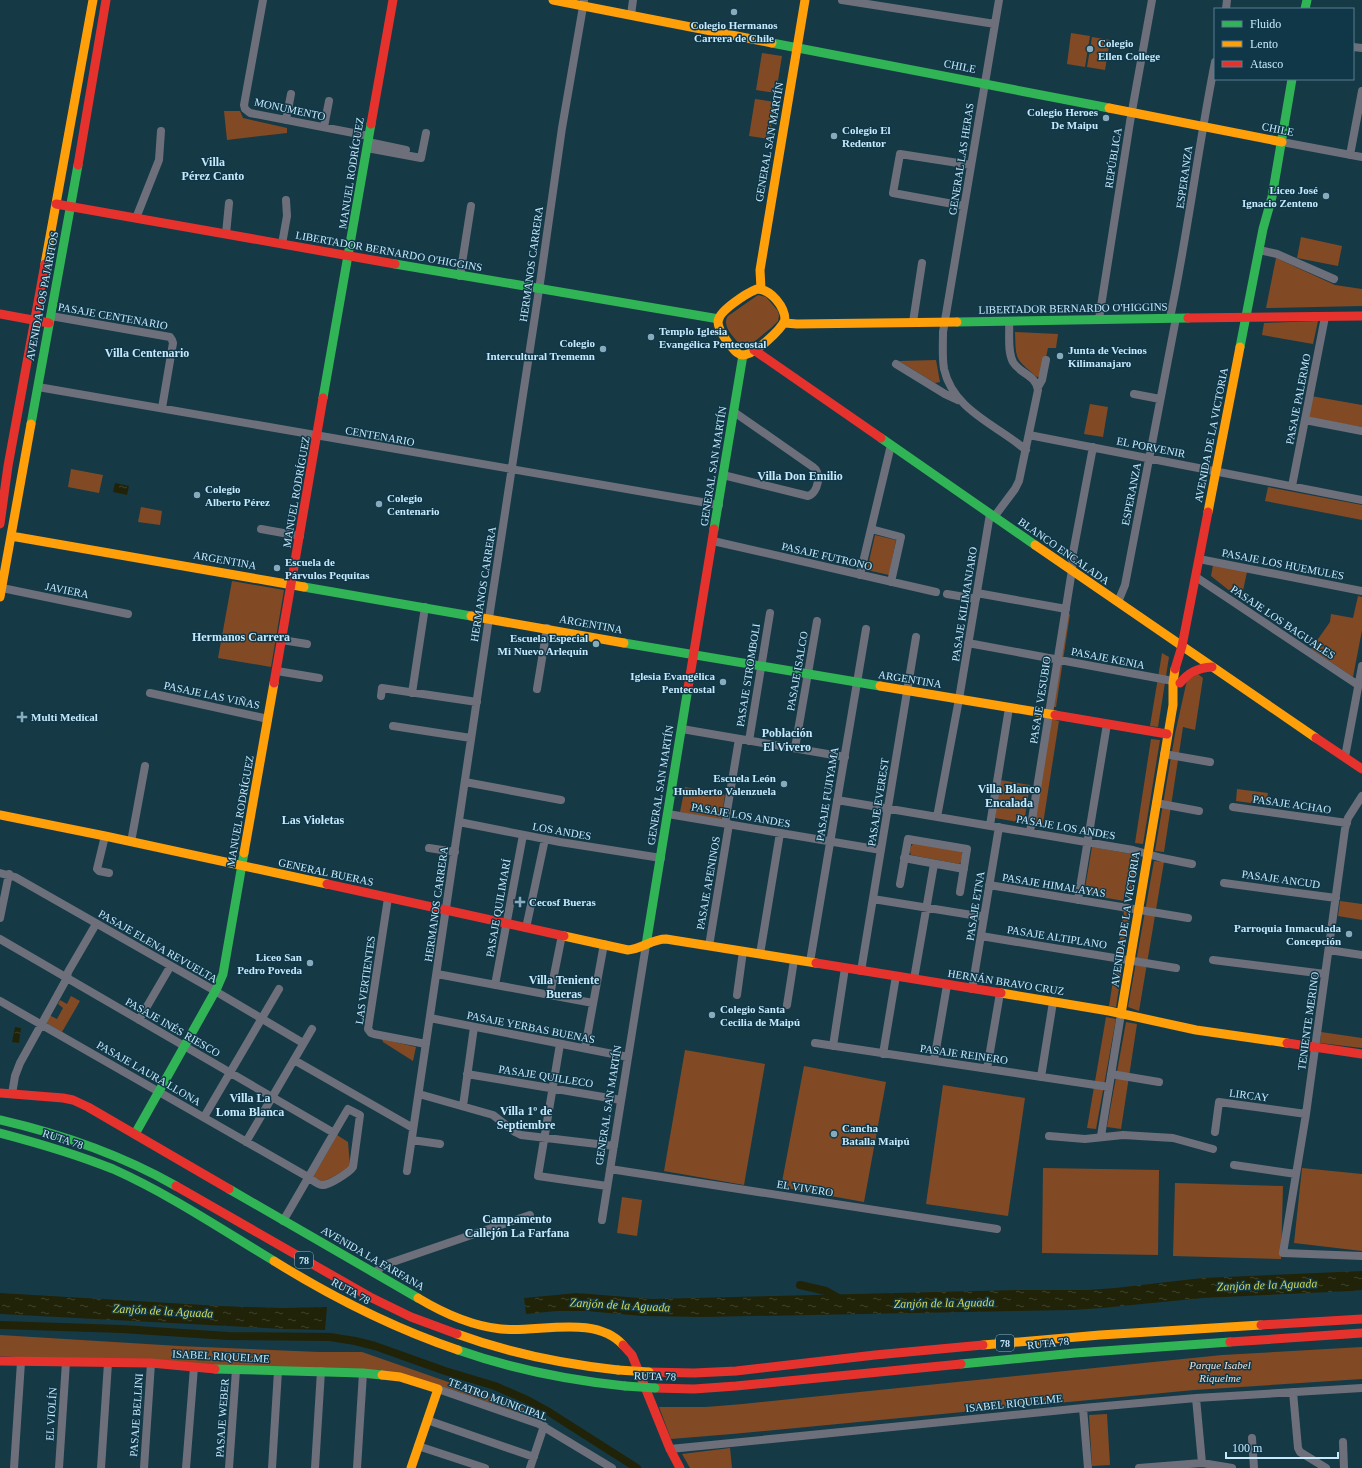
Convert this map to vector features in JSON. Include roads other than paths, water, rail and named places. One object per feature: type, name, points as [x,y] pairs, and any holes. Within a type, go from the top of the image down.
[{"type":"main road","name":"AVENIDA LOS PAJARITOS","points":[[0,524],[4,465],[34,320],[93,0]]},
{"type":"main road","name":"AVENIDA LOS PAJARITOS","points":[[1,593],[71,206],[106,0]]},
{"type":"main road","name":"MANUEL RODRÍGUEZ","points":[[135,1134],[215,992],[223,974],[268,719],[280,672],[282,640],[394,0]]},
{"type":"main road","name":"CHILE","points":[[553,0],[583,3],[631,15],[1279,141]]},
{"type":"main road","name":"GENERAL SAN MARTÍN","points":[[761,288],[760,270],[805,0]]},
{"type":"main road","name":"AVENIDA DE LA VICTORIA","points":[[1122,1014],[1172,705],[1183,661],[1182,646],[1263,228],[1272,197],[1289,80]]},
{"type":"main road","name":"AVENIDA DE LA VICTORIA","points":[[1279,141],[1292,90],[1292,80]]},
{"type":"main road","name":"LIBERTADOR BERNARDO O'HIGGINS","points":[[56,204],[460,276],[718,319]]},
{"type":"main road","points":[[761,288],[771,294],[784,313],[785,323],[780,329],[754,350],[743,355],[735,352],[719,329],[718,319],[722,313],[751,292],[761,288]]},
{"type":"main road","points":[[0,314],[34,320],[50,319]]},
{"type":"main road","name":"LIBERTADOR BERNARDO O'HIGGINS","points":[[785,323],[1362,316]]},
{"type":"main road","name":"BLANCO ENCALADA","points":[[754,350],[1362,769]]},
{"type":"main road","name":"GENERAL SAN MARTÍN","points":[[646,944],[743,355]]},
{"type":"main road","points":[[0,540],[11,536]]},
{"type":"main road","name":"ARGENTINA","points":[[11,536],[547,628],[694,655],[1167,734]]},
{"type":"main road","points":[[1177,682],[1191,672],[1202,668],[1212,667]]},
{"type":"main road","name":"GENERAL BUERAS","points":[[0,815],[632,950],[638,949],[646,944]]},
{"type":"main road","name":"HERNÁN BRAVO CRUZ","points":[[646,944],[656,939],[663,938],[1053,1002],[1122,1014],[1196,1030],[1362,1054]]},
{"type":"main road","name":"AVENIDA LA FARFANA","points":[[0,1093],[73,1100],[88,1107],[374,1273],[433,1306],[462,1319],[476,1324],[512,1329],[584,1327],[598,1329],[612,1334],[623,1343],[632,1355],[670,1449],[680,1468]]},
{"type":"main road","name":"RUTA 78","points":[[0,1120],[59,1135],[129,1162],[161,1178],[367,1296],[430,1324],[488,1344],[531,1356],[582,1366],[649,1372],[736,1371],[875,1355],[1100,1335],[1362,1319]]},
{"type":"main road","name":"RUTA 78","points":[[0,1133],[46,1145],[89,1160],[129,1177],[173,1201],[285,1268],[375,1317],[458,1351],[521,1370],[569,1380],[655,1388],[736,1386],[1075,1353],[1362,1333]]},
{"type":"main road","name":"ISABEL RIQUELME","points":[[0,1361],[151,1363],[236,1370],[363,1373],[400,1377],[438,1389]]},
{"type":"main road","points":[[411,1468],[438,1389]]},
{"type":"street","name":"MONUMENTO","points":[[263,0],[244,108],[250,113],[324,127],[368,142],[422,156],[426,133]]},
{"type":"street","points":[[631,15],[633,0]]},
{"type":"street","points":[[842,0],[995,24]]},
{"type":"street","name":"GENERAL LAS HERAS","points":[[945,322],[999,0]]},
{"type":"street","name":"REPÚBLICA","points":[[1099,319],[1132,113],[1152,0]]},
{"type":"street","name":"HERMANOS CARRERA","points":[[407,1171],[562,128],[583,3]]},
{"type":"street","name":"ESPERANZA","points":[[1118,602],[1125,584],[1160,399],[1202,127],[1214,67]]},
{"type":"street","points":[[1350,155],[1362,91]]},
{"type":"street","points":[[286,120],[290,94]]},
{"type":"street","points":[[324,127],[329,101]]},
{"type":"street","points":[[136,218],[159,160],[161,131]]},
{"type":"street","name":"CHILE","points":[[1279,141],[1362,157]]},
{"type":"street","points":[[964,206],[893,193],[900,154],[971,165]]},
{"type":"street","points":[[282,244],[287,216],[286,200]]},
{"type":"street","points":[[226,234],[229,203]]},
{"type":"street","points":[[460,276],[471,206]]},
{"type":"street","points":[[1259,250],[1277,254],[1334,279]]},
{"type":"street","points":[[913,322],[922,263]]},
{"type":"street","name":"PASAJE PALERMO","points":[[1292,486],[1325,317]]},
{"type":"street","name":"PASAJE CENTENARIO","points":[[50,319],[170,337],[173,343],[162,408]]},
{"type":"street","points":[[1009,321],[1012,358],[1017,367],[1033,378],[1038,387]]},
{"type":"street","points":[[945,322],[943,332],[944,368],[950,386],[960,401]]},
{"type":"street","name":"PASAJE KILIMANJARO","points":[[938,817],[976,596],[992,515],[1017,485],[1026,450],[1038,387],[1042,380],[1046,360]]},
{"type":"street","points":[[896,364],[945,394],[960,401],[1026,450]]},
{"type":"street","name":"CENTENARIO","points":[[38,387],[719,505]]},
{"type":"street","points":[[1134,394],[1160,399]]},
{"type":"street","points":[[724,475],[805,496],[810,496],[815,492],[818,477],[817,470],[734,412]]},
{"type":"street","points":[[1305,420],[1362,431]]},
{"type":"street","name":"EL PORVENIR","points":[[1029,435],[1362,500]]},
{"type":"street","points":[[860,575],[891,445]]},
{"type":"street","name":"PASAJE VESUBIO","points":[[1030,832],[1066,609],[1073,553],[1093,447]]},
{"type":"street","points":[[261,529],[300,536]]},
{"type":"street","points":[[871,529],[901,537],[891,582]]},
{"type":"street","name":"PASAJE FUTRONO","points":[[713,541],[936,592]]},
{"type":"street","name":"PASAJE LOS HUEMULES","points":[[1199,559],[1362,591]]},
{"type":"street","name":"PASAJE LOS BAGUALES","points":[[1196,576],[1358,685]]},
{"type":"street","name":"JAVIERA","points":[[1,593],[128,614]]},
{"type":"street","points":[[947,594],[976,596],[1066,609]]},
{"type":"street","points":[[412,692],[425,607]]},
{"type":"street","name":"PASAJE STROMBOLI","points":[[749,740],[770,613]]},
{"type":"street","name":"PASAJE ISALCO","points":[[795,748],[817,621]]},
{"type":"street","points":[[537,689],[547,628]]},
{"type":"street","name":"PASAJE FUJIYAMA","points":[[810,962],[866,629]]},
{"type":"street","name":"PASAJE EVEREST","points":[[862,971],[916,637]]},
{"type":"street","points":[[282,640],[307,644]]},
{"type":"street","name":"PASAJE KENIA","points":[[968,644],[1058,659],[1177,682]]},
{"type":"street","points":[[1345,757],[1362,666]]},
{"type":"street","points":[[280,672],[319,678]]},
{"type":"street","points":[[381,696],[382,688],[477,702]]},
{"type":"street","name":"PASAJE LAS VIÑAS","points":[[150,694],[268,719]]},
{"type":"street","points":[[990,825],[1009,708]]},
{"type":"street","points":[[1078,900],[1107,724]]},
{"type":"street","points":[[393,726],[471,738]]},
{"type":"street","points":[[682,729],[845,757]]},
{"type":"street","name":"PASAJE APENINOS","points":[[709,946],[739,739]]},
{"type":"street","points":[[1164,754],[1210,762]]},
{"type":"street","points":[[132,842],[145,766]]},
{"type":"street","points":[[465,782],[561,800]]},
{"type":"street","name":"TENIENTE MERINO","points":[[1362,796],[1347,823],[1306,1114],[1283,1253],[1362,1256]]},
{"type":"street","name":"PASAJE LOS ANDES","points":[[837,800],[1133,850],[1192,864]]},
{"type":"street","points":[[1156,803],[1199,811]]},
{"type":"street","name":"PASAJE ACHAO","points":[[1234,807],[1347,823]]},
{"type":"street","name":"PASAJE LOS ANDES","points":[[668,814],[881,850]]},
{"type":"street","name":"LOS ANDES","points":[[459,822],[545,839],[661,858]]},
{"type":"street","name":"PASAJE ETNA","points":[[972,989],[999,827]]},
{"type":"street","points":[[760,954],[780,833]]},
{"type":"street","name":"PASAJE QUILIMARÍ","points":[[495,985],[523,835]]},
{"type":"street","points":[[104,836],[97,869],[99,871],[109,873]]},
{"type":"street","points":[[526,928],[545,839]]},
{"type":"street","points":[[900,884],[908,839],[967,849],[960,892]]},
{"type":"street","points":[[429,848],[455,852]]},
{"type":"street","points":[[904,858],[964,869]]},
{"type":"street","points":[[914,979],[934,864]]},
{"type":"street","name":"PASAJE ELENA REVUELTA","points":[[0,873],[9,874],[303,1043]]},
{"type":"street","points":[[0,918],[9,874]]},
{"type":"street","name":"PASAJE ANCUD","points":[[1224,883],[1336,898]]},
{"type":"street","name":"PASAJE HIMALAYAS","points":[[989,885],[1188,918]]},
{"type":"street","name":"LAS VERTIENTES","points":[[388,898],[368,1028],[371,1033],[374,1034],[426,1044]]},
{"type":"street","points":[[873,899],[984,917]]},
{"type":"street","points":[[12,1094],[17,1070],[67,978],[68,972],[96,924]]},
{"type":"street","points":[[550,995],[562,935]]},
{"type":"street","name":"PASAJE ALTIPLANO","points":[[981,936],[1176,968]]},
{"type":"street","name":"PASAJE INÉS RIESCO","points":[[0,939],[334,1133]]},
{"type":"street","points":[[585,1048],[604,944]]},
{"type":"street","name":"GENERAL SAN MARTÍN","points":[[602,1220],[646,944]]},
{"type":"street","points":[[1329,950],[1362,955]]},
{"type":"street","points":[[736,995],[744,951]]},
{"type":"street","points":[[787,1005],[794,960]]},
{"type":"street","points":[[1213,960],[1325,974]]},
{"type":"street","points":[[139,1020],[170,966]]},
{"type":"street","points":[[832,1046],[845,968]]},
{"type":"street","points":[[437,974],[593,1004]]},
{"type":"street","points":[[883,1054],[896,976]]},
{"type":"street","points":[[934,1061],[946,985]]},
{"type":"street","points":[[204,1117],[279,989]]},
{"type":"street","points":[[987,1069],[1000,993]]},
{"type":"street","name":"PASAJE LAURA LLONA","points":[[0,1001],[319,1184],[325,1185],[352,1169],[360,1115],[348,1109],[334,1133]]},
{"type":"street","points":[[1041,1077],[1053,1002]]},
{"type":"street","name":"AVENIDA DE LA VICTORIA","points":[[1101,1136],[1122,1014]]},
{"type":"street","name":"PASAJE YERBAS BUENAS","points":[[430,1018],[628,1057]]},
{"type":"street","points":[[463,1106],[474,1027]]},
{"type":"street","points":[[246,1142],[312,1029]]},
{"type":"street","name":"PASAJE REINERO","points":[[815,1043],[1109,1087]]},
{"type":"street","points":[[560,1044],[538,1176],[607,1186]]},
{"type":"street","points":[[294,1060],[413,1128]]},
{"type":"street","name":"PASAJE QUILLECO","points":[[468,1074],[621,1100]]},
{"type":"street","points":[[1111,1074],[1159,1082]]},
{"type":"street","points":[[418,1094],[493,1115],[518,1134],[614,1146]]},
{"type":"street","name":"LIRCAY","points":[[1215,1132],[1219,1102],[1306,1114]]},
{"type":"street","points":[[283,1221],[334,1133]]},
{"type":"street","points":[[1049,1136],[1085,1139],[1123,1134],[1173,1138],[1213,1149]]},
{"type":"street","points":[[412,1140],[440,1144]]},
{"type":"street","points":[[1234,1165],[1296,1174]]},
{"type":"street","name":"EL VIVERO","points":[[610,1169],[997,1229]]},
{"type":"street","points":[[374,1273],[384,1265],[530,1215]]},
{"type":"street","points":[[14,1468],[20,1362]]},
{"type":"street","name":"EL VIOLÍN","points":[[59,1468],[66,1362]]},
{"type":"street","points":[[101,1468],[108,1363]]},
{"type":"street","name":"PASAJE BELLINI","points":[[144,1468],[151,1363]]},
{"type":"street","points":[[186,1468],[194,1367]]},
{"type":"street","name":"PASAJE WEBER","points":[[229,1468],[236,1370]]},
{"type":"street","points":[[272,1468],[278,1371]]},
{"type":"street","points":[[315,1468],[321,1371]]},
{"type":"street","points":[[357,1468],[363,1373]]},
{"type":"street","name":"ISABEL RIQUELME","points":[[670,1449],[1196,1398],[1362,1388]]},
{"type":"street","name":"TEATRO MUNICIPAL","points":[[438,1389],[544,1426],[612,1468]]},
{"type":"street","points":[[1293,1392],[1298,1448],[1300,1452],[1326,1468]]},
{"type":"street","points":[[1196,1398],[1202,1463]]},
{"type":"street","points":[[1083,1408],[1088,1468]]},
{"type":"street","points":[[427,1420],[534,1457]]},
{"type":"street","points":[[530,1468],[544,1426]]},
{"type":"street","points":[[1252,1438],[1254,1468]]},
{"type":"street","points":[[1343,1442],[1344,1468]]},
{"type":"street","points":[[418,1446],[485,1468]]},
{"type":"street","points":[[1139,1468],[1202,1463],[1232,1468]]},
{"type":"water","points":[[115,483],[129,486],[127,495],[113,492]]},
{"type":"water","points":[[15,1027],[21,1028],[19,1043],[12,1042]]},
{"type":"water","name":"Zanjón de la Aguada","points":[[1362,1271],[1362,1290],[1203,1298],[1073,1310],[703,1317],[642,1316],[586,1311],[557,1311],[526,1314],[524,1298],[577,1293],[652,1299],[1018,1290],[1088,1290],[1202,1278]]},
{"type":"water","name":"Zanjón de la Aguada","points":[[0,1293],[221,1306],[282,1308],[327,1307],[325,1330],[284,1329],[0,1314]]},
{"type":"waterway","points":[[800,1285],[826,1291],[842,1300]]},
{"type":"waterway","points":[[0,1325],[122,1329],[228,1336],[330,1337],[355,1341],[375,1346],[445,1371],[495,1386],[527,1400],[549,1412],[637,1468]]},
{"type":"place","name":"Colegio Hermanos Carrera de Chile","points":[[734,12]]},
{"type":"place","name":"Colegio Ellen College","points":[[1090,49]]},
{"type":"place","name":"Colegio Heroes De Maipu","points":[[1106,118]]},
{"type":"place","name":"Colegio El Redentor","points":[[834,136]]},
{"type":"place","name":"Liceo José Ignacio Zenteno","points":[[1326,196]]},
{"type":"place","name":"Templo Iglesia Evangélica Pentecostal","points":[[651,337]]},
{"type":"place","name":"Colegio Intercultural Trememn","points":[[603,349]]},
{"type":"place","name":"Junta de Vecinos Kilimanajaro","points":[[1060,356]]},
{"type":"place","name":"Colegio Alberto Pérez","points":[[197,495]]},
{"type":"place","name":"Colegio Centenario","points":[[379,504]]},
{"type":"place","name":"Escuela de Párvulos Pequitas","points":[[277,568]]},
{"type":"place","name":"Escuela Especial Mi Nuevo Arlequín","points":[[596,644]]},
{"type":"place","name":"Iglesia Evangélica Pentecostal","points":[[723,682]]},
{"type":"place","name":"Multi Medical","points":[[22,717]]},
{"type":"place","name":"Escuela León Humberto Valenzuela","points":[[784,784]]},
{"type":"place","name":"Cecosf Bueras","points":[[520,902]]},
{"type":"place","name":"Parroquia Inmaculada Concepción","points":[[1349,934]]},
{"type":"place","name":"Liceo San Pedro Poveda","points":[[310,963]]},
{"type":"place","name":"Colegio Santa Cecilia de Maipú","points":[[712,1015]]},
{"type":"place","name":"Cancha Batalla Maipú","points":[[834,1134]]},
{"type":"district","name":"Villa Pérez Canto","points":[[213,169]]},
{"type":"district","name":"Villa Centenario","points":[[147,353]]},
{"type":"district","name":"Villa Don Emilio","points":[[800,476]]},
{"type":"district","name":"Hermanos Carrera","points":[[241,637]]},
{"type":"district","name":"Población El Vivero","points":[[787,740]]},
{"type":"district","name":"Villa Blanco Encalada","points":[[1009,796]]},
{"type":"district","name":"Las Violetas","points":[[313,820]]},
{"type":"district","name":"Villa Teniente Bueras","points":[[564,987]]},
{"type":"district","name":"Villa La Loma Blanca","points":[[250,1105]]},
{"type":"district","name":"Villa 1º de Septiembre","points":[[526,1118]]},
{"type":"district","name":"Campamento Callejón La Farfana","points":[[517,1226]]},
{"type":"park label","name":"Parque Isabel Riquelme","points":[[1220,1371]]}]
